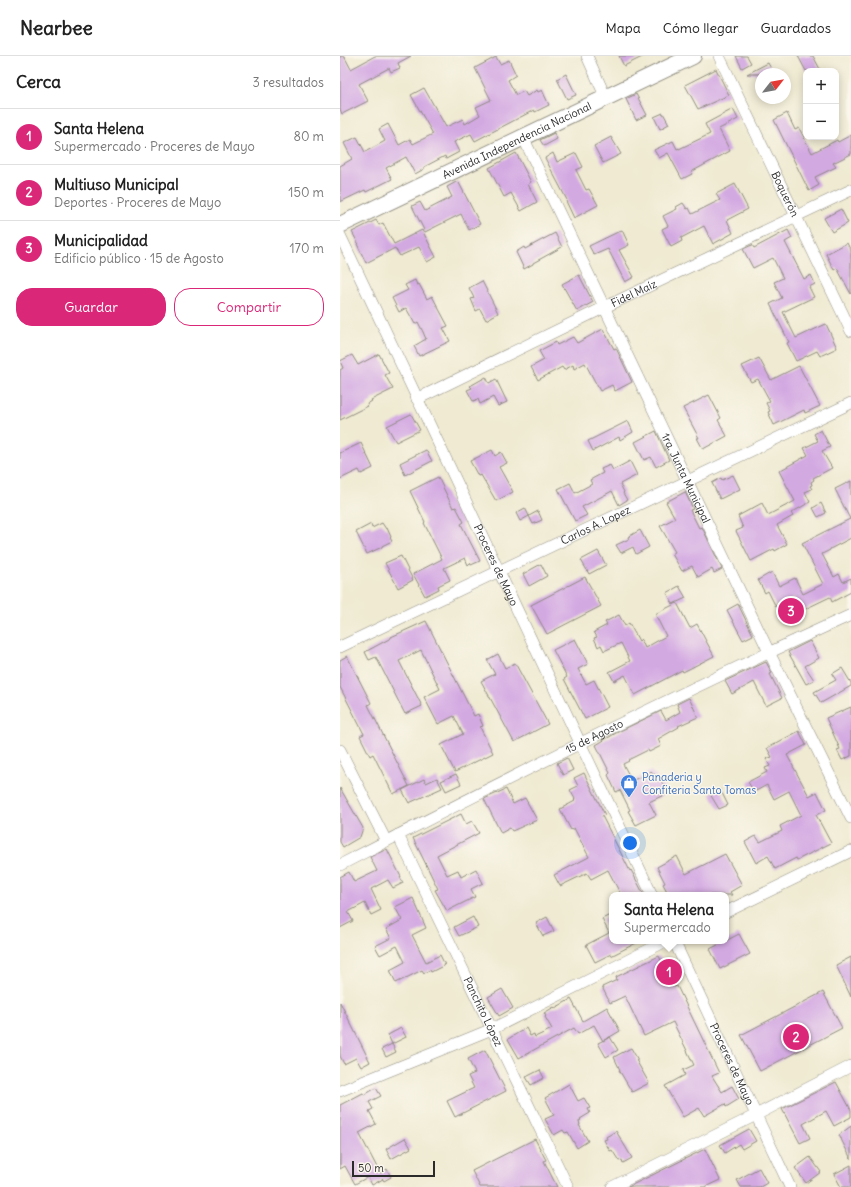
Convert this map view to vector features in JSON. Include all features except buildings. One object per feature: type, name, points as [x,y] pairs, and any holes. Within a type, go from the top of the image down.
[{"type":"main road","name":"Avenida Independencia Nacional","points":[[340,225],[694,56]]},
{"type":"street","points":[[587,56],[606,98]]},
{"type":"street","name":"Boquerón","points":[[719,56],[851,331]]},
{"type":"street","name":"1ra. Junta Municipal","points":[[524,137],[769,652],[851,818]]},
{"type":"street","name":"Fidel Maíz","points":[[417,399],[605,307],[851,190]]},
{"type":"street","name":"Proceres de Mayo","points":[[340,235],[651,892]]},
{"type":"street","name":"Carlos A. Lopez","points":[[340,647],[851,403]]},
{"type":"street","name":"15 de Agosto","points":[[340,865],[580,744],[769,652],[851,615]]},
{"type":"street","points":[[340,750],[386,841]]},
{"type":"street","name":"Panchito López","points":[[398,836],[568,1187]]},
{"type":"street","points":[[729,911],[851,851]]},
{"type":"street","points":[[340,1091],[492,1029],[660,944]]},
{"type":"street","name":"Proceres de Mayo","points":[[675,944],[790,1187]]},
{"type":"street","points":[[612,1187],[851,1066]]},
{"type":"place","name":"Municipalidad","points":[[791,611]]},
{"type":"place","name":"Panaderia y Confiteria Santo Tomas","points":[[629,798]]},
{"type":"place","name":"Santa Helena","points":[[669,972]]},
{"type":"place","name":"Multiuso Municipal","points":[[796,1037]]}]
